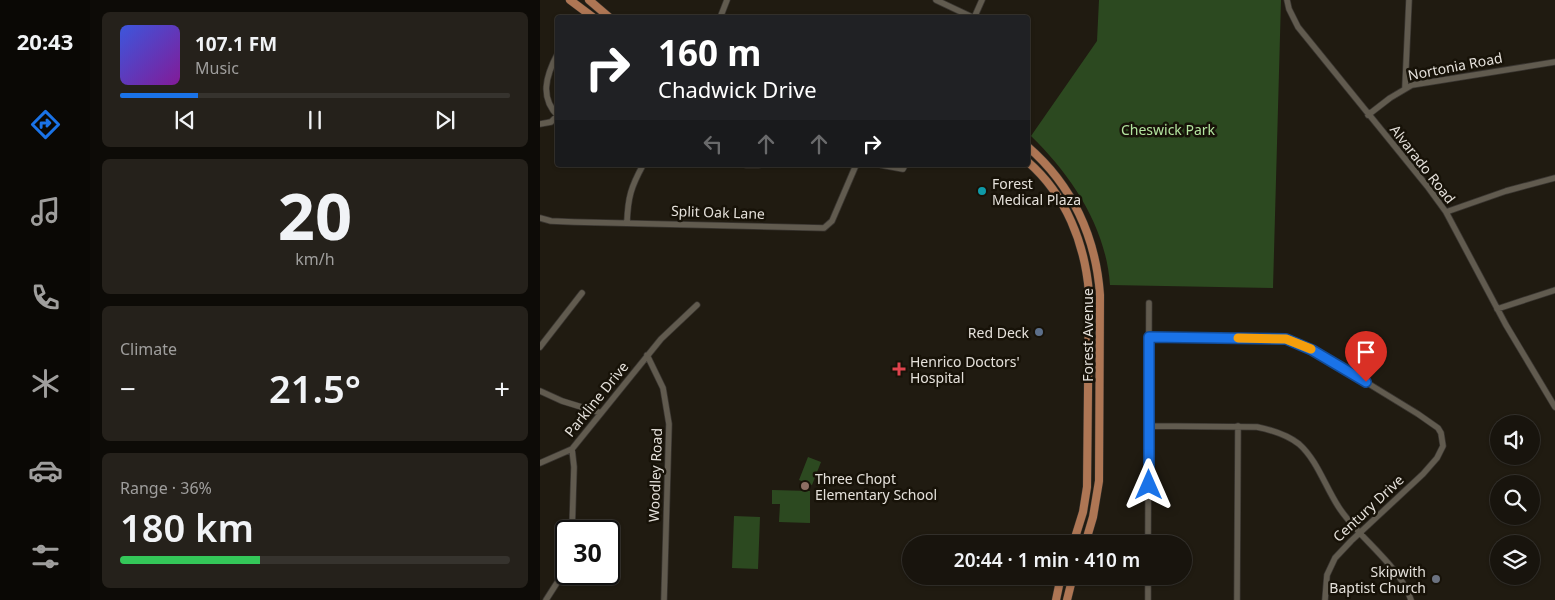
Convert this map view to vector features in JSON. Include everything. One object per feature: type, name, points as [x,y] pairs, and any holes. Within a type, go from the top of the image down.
[{"type":"main road","points":[[570,0],[590,15]]},
{"type":"main road","points":[[590,0],[607,15]]},
{"type":"main road","name":"Forest Avenue","points":[[1030,149],[1058,178],[1075,204],[1089,235],[1099,280],[1099,481],[1096,506],[1088,535]]},
{"type":"main road","name":"Forest Avenue","points":[[1030,164],[1054,191],[1070,219],[1080,245],[1087,276],[1089,293],[1088,475],[1083,512],[1076,535]]},
{"type":"main road","points":[[1056,600],[1059,585]]},
{"type":"main road","points":[[1067,600],[1071,585]]},
{"type":"street","points":[[721,15],[727,0]]},
{"type":"street","points":[[936,0],[968,15]]},
{"type":"street","points":[[975,15],[982,0]]},
{"type":"street","name":"Alvarado Road","points":[[1287,0],[1289,9],[1298,27],[1446,212],[1497,310],[1555,407]]},
{"type":"street","points":[[1405,88],[1409,0]]},
{"type":"street","points":[[555,59],[542,84],[540,93],[543,104],[555,114]]},
{"type":"street","name":"Nortonia Road","points":[[1368,115],[1390,98],[1412,85],[1555,62]]},
{"type":"street","points":[[540,124],[551,122],[555,119]]},
{"type":"street","points":[[627,222],[630,193],[642,167]]},
{"type":"street","name":"Split Oak Lane","points":[[540,218],[559,221],[824,228],[832,221],[855,167]]},
{"type":"street","points":[[1446,212],[1506,191],[1555,178]]},
{"type":"street","points":[[1497,310],[1555,290]]},
{"type":"street","points":[[540,347],[582,293]]},
{"type":"street","points":[[1148,535],[1149,303]]},
{"type":"street","name":"Parkline Drive","points":[[572,520],[574,467],[572,449],[647,355],[697,305]]},
{"type":"street","name":"Century Drive","points":[[1149,337],[1292,340],[1325,357],[1438,428],[1444,441],[1442,450],[1423,474],[1344,548],[1331,564],[1327,575],[1325,600]]},
{"type":"street","name":"Woodley Road","points":[[647,355],[664,388],[670,424],[664,600]]},
{"type":"street","points":[[540,391],[562,401],[601,413]]},
{"type":"street","points":[[1149,426],[1257,427],[1272,430],[1290,438],[1299,445],[1315,464],[1339,508],[1402,582],[1411,600]]},
{"type":"street","points":[[1237,600],[1238,426]]},
{"type":"street","points":[[540,463],[572,449]]},
{"type":"street","points":[[546,600],[556,585]]},
{"type":"street","points":[[1148,585],[1148,600]]},
{"type":"green space","name":"Cheswick Park","points":[[1099,0],[1281,0],[1273,288],[1110,285],[1102,243],[1084,204],[1060,168],[1031,136],[1097,41]]},
{"type":"green space","points":[[808,457],[821,462],[812,485],[799,480]]},
{"type":"green space","points":[[772,490],[810,491],[810,523],[779,522],[780,504],[772,504]]},
{"type":"green space","points":[[734,516],[760,517],[758,569],[732,568]]},
{"type":"slow traffic","points":[[1238,338],[1286,339],[1311,349]]},
{"type":"place","name":"Forest Medical Plaza","points":[[982,191]]},
{"type":"place","name":"Red Deck","points":[[1039,332]]},
{"type":"place","name":"Henrico Doctors' Hospital","points":[[899,369]]},
{"type":"place","name":"Three Chopt Elementary School","points":[[805,486]]},
{"type":"place","name":"Skipwith Baptist Church","points":[[1436,579]]},
{"type":"route","points":[[1149,485],[1149,337],[1292,340],[1325,357],[1366,382]]}]
